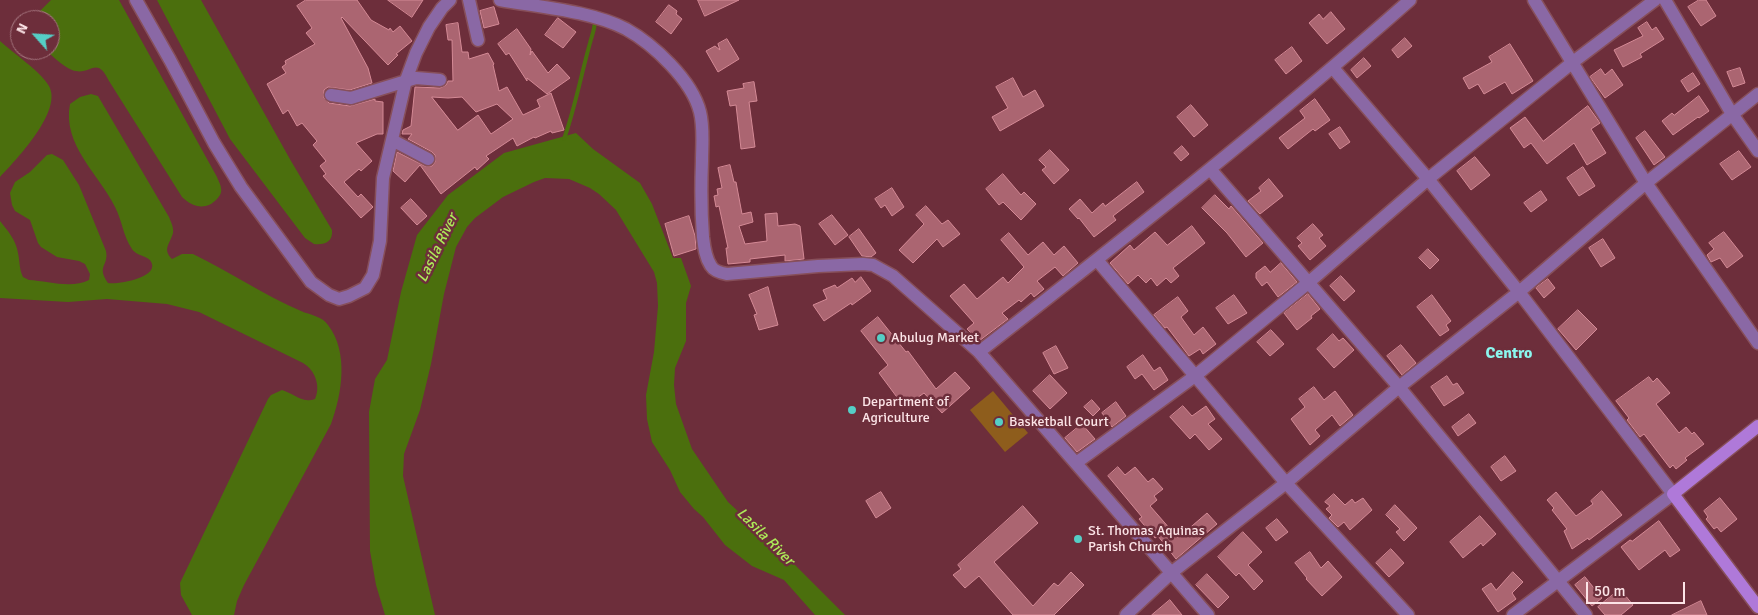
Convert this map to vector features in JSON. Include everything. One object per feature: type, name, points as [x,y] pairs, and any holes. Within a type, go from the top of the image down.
[{"type":"main road","points":[[1758,426],[1673,494],[1758,608]]},
{"type":"street","points":[[136,0],[214,144],[241,187],[311,282],[338,299],[365,288],[373,275],[380,242],[383,178],[406,80],[429,27],[450,0]]},
{"type":"street","points":[[469,0],[478,40]]},
{"type":"street","points":[[500,0],[557,9],[602,19],[625,29],[644,41],[671,65],[688,87],[700,111],[703,133],[701,218],[705,252],[714,270],[727,274],[863,264],[873,265],[893,276],[979,352],[1208,615]]},
{"type":"street","points":[[979,352],[1097,260],[1334,68],[1410,0]]},
{"type":"street","points":[[1534,0],[1646,184],[1758,343]]},
{"type":"street","points":[[1076,463],[1195,376],[1428,179],[1573,62],[1655,0]]},
{"type":"street","points":[[1666,0],[1732,114],[1758,151]]},
{"type":"street","points":[[1334,68],[1428,179],[1519,292],[1673,494],[1558,579],[1513,615]]},
{"type":"street","points":[[331,95],[351,98],[406,80],[416,78],[440,80]]},
{"type":"street","points":[[1126,615],[1171,573],[1286,483],[1399,387],[1519,292],[1646,184],[1758,94]]},
{"type":"street","points":[[392,140],[428,159]]},
{"type":"street","points":[[1210,168],[1399,387],[1586,615]]},
{"type":"street","points":[[1097,260],[1286,483],[1408,615]]},
{"type":"shaded area","name":"Basketball Court","points":[[993,391],[1028,433],[1005,452],[970,410]]},
{"type":"water","points":[[51,0],[119,0],[221,185],[219,197],[213,203],[199,206],[190,203],[182,197],[100,69],[72,70],[57,60],[60,60],[60,10],[41,10]]},
{"type":"water","points":[[157,0],[201,0],[332,230],[328,242],[314,244],[305,238],[230,139]]},
{"type":"water","points":[[0,41],[10,49],[10,60],[24,60],[45,80],[52,96],[44,121],[36,134],[0,177]]},
{"type":"water","points":[[91,94],[98,96],[169,217],[173,231],[167,249],[172,259],[182,254],[193,254],[274,298],[319,318],[328,325],[335,336],[339,348],[342,373],[338,400],[331,424],[244,585],[237,601],[234,615],[192,615],[181,595],[180,583],[268,399],[271,395],[282,390],[302,399],[315,399],[317,384],[314,374],[303,363],[199,312],[167,304],[107,299],[68,302],[0,298],[0,221],[15,244],[23,277],[29,280],[59,284],[75,284],[89,280],[90,274],[85,264],[57,257],[41,247],[30,220],[15,211],[12,205],[10,193],[15,182],[30,172],[47,155],[52,154],[63,160],[79,185],[106,251],[103,273],[108,283],[135,280],[152,269],[151,261],[134,252],[129,244],[115,207],[84,158],[71,133],[69,119],[70,104],[80,97]]},
{"type":"water","name":"Lasila River","points":[[576,133],[593,149],[640,183],[652,204],[673,258],[681,258],[691,286],[686,303],[686,341],[675,368],[674,385],[676,404],[692,449],[728,502],[776,546],[845,615],[815,615],[784,580],[752,566],[725,545],[680,492],[670,470],[652,442],[647,419],[646,395],[654,352],[658,306],[657,283],[654,272],[616,210],[599,194],[569,179],[545,178],[503,197],[475,218],[467,227],[456,247],[444,294],[420,410],[404,454],[403,476],[435,615],[385,615],[376,585],[370,551],[369,412],[375,379],[387,360],[401,292],[417,235],[448,195],[504,153]]},
{"type":"building","points":[[306,0],[357,0],[371,20],[389,30],[390,28],[393,32],[400,26],[412,41],[396,54],[398,55],[388,65],[341,18],[368,68],[372,83],[350,90],[328,87],[324,90],[324,98],[329,103],[350,106],[375,99],[375,101],[383,102],[383,134],[377,134],[356,143],[372,161],[344,182],[358,197],[361,194],[373,207],[361,218],[323,176],[326,174],[320,166],[326,161],[313,145],[317,141],[302,123],[297,126],[288,110],[283,114],[267,84],[286,73],[282,67],[286,64],[285,61],[315,44],[306,33],[312,28],[297,6]]},
{"type":"building","points":[[388,0],[423,0],[412,17]]},
{"type":"building","points":[[698,0],[739,0],[705,16]]},
{"type":"building","points":[[1699,0],[1706,0],[1716,16],[1701,26],[1688,7]]},
{"type":"building","points":[[669,5],[677,11],[676,14],[682,19],[671,34],[656,22]]},
{"type":"building","points":[[494,7],[499,24],[484,28],[480,11]]},
{"type":"building","points":[[1331,12],[1345,29],[1327,44],[1309,23],[1319,14],[1323,19]]},
{"type":"building","points":[[558,18],[576,32],[563,48],[545,35]]},
{"type":"building","points":[[1647,22],[1652,30],[1656,27],[1664,39],[1640,54],[1642,57],[1623,67],[1614,50],[1643,36],[1638,28]]},
{"type":"building","points":[[458,23],[462,52],[468,52],[469,59],[488,53],[494,64],[499,91],[507,87],[523,115],[540,107],[537,100],[551,93],[564,130],[552,133],[551,131],[517,146],[513,138],[486,156],[489,159],[477,170],[475,167],[441,194],[420,165],[405,182],[393,171],[397,152],[425,166],[432,166],[435,162],[435,155],[432,152],[408,139],[412,134],[402,134],[403,130],[411,126],[415,87],[440,88],[446,85],[448,81],[453,81],[452,40],[448,40],[446,25]],"holes":[[[432,97],[462,97],[476,112],[497,104],[513,119],[491,134],[478,115],[458,130]]]},
{"type":"building","points":[[517,29],[531,49],[530,55],[532,51],[548,73],[557,64],[570,78],[547,94],[527,78],[527,81],[509,53],[506,55],[498,44]]},
{"type":"building","points":[[1405,38],[1412,46],[1398,58],[1392,50]]},
{"type":"building","points":[[727,39],[739,59],[718,72],[706,51],[715,46],[720,50],[718,44]]},
{"type":"building","points":[[1510,44],[1533,81],[1512,94],[1505,82],[1484,94],[1478,84],[1469,89],[1463,78],[1492,62],[1489,57]]},
{"type":"building","points":[[1292,47],[1302,61],[1286,74],[1275,60]]},
{"type":"building","points":[[1364,58],[1371,66],[1357,78],[1351,70]]},
{"type":"building","points":[[1740,68],[1745,83],[1733,87],[1727,72]]},
{"type":"building","points":[[1601,69],[1605,75],[1612,69],[1623,85],[1605,98],[1590,77]]},
{"type":"building","points":[[1693,73],[1700,84],[1688,92],[1681,81]]},
{"type":"building","points":[[1013,78],[1023,97],[1035,90],[1044,106],[1000,131],[992,117],[1008,108],[996,87]]},
{"type":"building","points":[[754,82],[757,101],[749,102],[755,147],[741,149],[736,105],[730,106],[727,91],[744,88],[743,84]]},
{"type":"building","points":[[1699,96],[1709,111],[1673,135],[1662,121],[1672,113],[1674,115]]},
{"type":"building","points":[[1315,99],[1330,120],[1315,131],[1313,129],[1288,149],[1279,138],[1305,118],[1300,111]]},
{"type":"building","points":[[1191,105],[1208,125],[1194,137],[1177,117]]},
{"type":"building","points":[[1588,106],[1600,123],[1591,129],[1606,153],[1587,165],[1574,143],[1547,164],[1531,143],[1524,148],[1510,128],[1525,117],[1543,141]]},
{"type":"building","points":[[1340,127],[1350,142],[1340,149],[1329,134]]},
{"type":"building","points":[[1645,131],[1665,157],[1654,165],[1636,138]]},
{"type":"building","points":[[1182,146],[1189,154],[1181,161],[1174,153]]},
{"type":"building","points":[[1050,150],[1069,170],[1054,184],[1042,170],[1046,167],[1039,160]]},
{"type":"building","points":[[1739,151],[1751,167],[1732,180],[1720,164]]},
{"type":"building","points":[[1475,157],[1490,175],[1471,190],[1457,171]]},
{"type":"building","points":[[730,165],[734,182],[736,182],[742,214],[751,212],[753,222],[739,226],[745,244],[767,241],[765,214],[777,213],[778,226],[795,224],[800,226],[804,259],[785,261],[785,255],[750,259],[750,262],[728,264],[726,248],[728,248],[719,206],[716,207],[714,196],[718,195],[717,189],[722,188],[718,168]]},
{"type":"building","points":[[1583,167],[1595,186],[1579,196],[1567,178]]},
{"type":"building","points":[[1003,174],[1021,195],[1024,192],[1036,204],[1021,220],[1003,202],[999,205],[986,189]]},
{"type":"building","points":[[1269,179],[1283,196],[1260,214],[1248,201],[1261,191],[1259,188]]},
{"type":"building","points":[[1137,182],[1144,192],[1113,216],[1116,220],[1094,237],[1069,209],[1080,199],[1092,213],[1103,203],[1105,206]]},
{"type":"building","points":[[892,188],[904,207],[892,216],[885,205],[881,208],[875,199]]},
{"type":"building","points":[[1541,191],[1547,200],[1531,212],[1524,203]]},
{"type":"building","points":[[1215,195],[1229,209],[1231,206],[1263,243],[1246,257],[1227,233],[1202,208]]},
{"type":"building","points":[[411,199],[427,216],[417,225],[401,208]]},
{"type":"building","points":[[926,206],[942,224],[948,220],[960,234],[943,247],[937,239],[913,263],[899,250],[924,224],[916,215]]},
{"type":"building","points":[[832,215],[848,235],[835,245],[819,224]]},
{"type":"building","points":[[689,216],[695,236],[696,249],[674,256],[665,224]]},
{"type":"building","points":[[1313,224],[1323,235],[1319,238],[1326,246],[1310,260],[1298,246],[1302,243],[1297,238]]},
{"type":"building","points":[[1192,226],[1205,243],[1173,268],[1179,276],[1171,283],[1166,278],[1157,286],[1151,278],[1146,283],[1138,275],[1128,284],[1110,263],[1130,245],[1134,250],[1155,232],[1167,245]]},
{"type":"building","points":[[859,229],[876,253],[871,257],[862,256],[849,237]]},
{"type":"building","points":[[1724,232],[1743,256],[1727,268],[1720,258],[1711,262],[1707,255],[1714,249],[1709,243]]},
{"type":"building","points":[[1009,233],[1028,255],[1043,242],[1054,255],[1064,246],[1078,263],[1063,276],[1055,267],[1037,281],[1044,289],[1034,297],[1031,293],[1021,302],[1019,300],[1002,313],[1008,319],[979,341],[967,329],[974,323],[950,296],[964,284],[977,299],[1003,277],[1008,283],[1024,267],[1001,240]]},
{"type":"building","points":[[1603,239],[1615,258],[1601,267],[1589,248]]},
{"type":"building","points":[[1428,249],[1439,260],[1430,269],[1419,258]]},
{"type":"building","points":[[1281,263],[1297,282],[1278,297],[1267,282],[1262,286],[1256,278],[1256,273],[1265,266],[1270,272]]},
{"type":"building","points":[[1341,276],[1355,291],[1344,301],[1330,286]]},
{"type":"building","points":[[861,277],[871,291],[852,305],[851,303],[824,321],[813,305],[827,299],[823,290],[835,285],[837,288],[852,278],[855,282]]},
{"type":"building","points":[[1548,279],[1555,288],[1544,298],[1536,288]]},
{"type":"building","points":[[768,287],[778,325],[759,330],[754,315],[757,314],[749,295]]},
{"type":"building","points":[[1308,294],[1320,309],[1297,330],[1284,313]]},
{"type":"building","points":[[1234,295],[1247,313],[1228,324],[1216,308]]},
{"type":"building","points":[[1432,295],[1451,321],[1446,325],[1449,330],[1440,336],[1417,307]]},
{"type":"building","points":[[1178,297],[1188,311],[1181,317],[1194,335],[1203,327],[1216,344],[1203,354],[1200,349],[1189,356],[1167,327],[1165,328],[1154,315]]},
{"type":"building","points":[[1578,310],[1597,329],[1576,350],[1558,329]]},
{"type":"building","points":[[878,317],[906,352],[908,351],[936,389],[955,372],[970,388],[942,413],[924,393],[910,403],[907,399],[902,404],[879,373],[888,365],[861,331]]},
{"type":"building","points":[[1271,330],[1284,344],[1270,356],[1257,342]]},
{"type":"building","points":[[1333,334],[1339,341],[1343,338],[1354,350],[1334,368],[1317,349]]},
{"type":"building","points":[[1401,345],[1416,363],[1402,375],[1387,356]]},
{"type":"building","points":[[1056,346],[1068,368],[1054,374],[1043,353]]},
{"type":"building","points":[[1143,355],[1154,371],[1160,367],[1168,380],[1154,390],[1142,374],[1135,379],[1127,367]]},
{"type":"building","points":[[1050,375],[1067,393],[1050,409],[1033,391]]},
{"type":"building","points":[[1447,376],[1453,385],[1457,383],[1464,393],[1444,406],[1431,387]]},
{"type":"building","points":[[1649,377],[1653,382],[1657,378],[1670,393],[1656,404],[1679,433],[1686,427],[1692,434],[1694,432],[1704,444],[1685,458],[1687,460],[1676,469],[1673,465],[1670,468],[1644,434],[1640,437],[1616,401]]},
{"type":"building","points":[[1314,387],[1324,400],[1335,391],[1353,415],[1340,426],[1332,415],[1315,430],[1320,436],[1310,445],[1291,419],[1305,407],[1299,399]]},
{"type":"building","points":[[1092,400],[1100,409],[1093,416],[1084,407]]},
{"type":"building","points":[[1116,402],[1126,416],[1112,427],[1102,413]]},
{"type":"building","points":[[1183,406],[1192,416],[1206,406],[1215,419],[1208,424],[1222,439],[1209,450],[1195,434],[1190,439],[1170,417]]},
{"type":"building","points":[[1469,414],[1476,423],[1458,436],[1452,427]]},
{"type":"building","points":[[1082,424],[1095,439],[1077,452],[1065,438]]},
{"type":"building","points":[[1505,456],[1516,471],[1501,481],[1491,467]]},
{"type":"building","points":[[1118,467],[1125,475],[1135,467],[1148,482],[1153,478],[1163,489],[1154,496],[1157,500],[1150,506],[1178,538],[1207,513],[1217,524],[1176,559],[1158,536],[1155,538],[1139,519],[1142,517],[1108,476]]},
{"type":"building","points":[[1602,491],[1622,515],[1589,540],[1588,538],[1572,549],[1564,531],[1567,529],[1552,510],[1554,508],[1547,500],[1556,492],[1576,516],[1593,504],[1591,501]]},
{"type":"building","points":[[881,492],[891,508],[876,518],[866,501]]},
{"type":"building","points":[[1334,494],[1345,505],[1352,499],[1355,503],[1363,498],[1372,510],[1350,530],[1344,522],[1338,527],[1329,518],[1332,515],[1326,509],[1330,506],[1325,502]]},
{"type":"building","points":[[1720,498],[1737,519],[1721,532],[1717,527],[1714,529],[1706,519],[1708,517],[1704,511]]},
{"type":"building","points":[[1395,505],[1417,528],[1404,541],[1396,532],[1400,529],[1386,515]]},
{"type":"building","points":[[1023,506],[1038,523],[994,562],[1033,606],[1054,583],[1058,586],[1071,572],[1084,585],[1054,615],[1013,615],[979,576],[965,588],[953,575],[961,569],[958,565]]},
{"type":"building","points":[[1480,516],[1496,534],[1483,546],[1481,543],[1463,558],[1450,542]]},
{"type":"building","points":[[1277,519],[1288,532],[1276,541],[1266,528]]},
{"type":"building","points":[[1659,521],[1680,550],[1670,557],[1665,550],[1639,570],[1621,547]]},
{"type":"building","points":[[1243,532],[1262,552],[1248,565],[1263,581],[1254,590],[1239,573],[1236,576],[1218,557]]},
{"type":"building","points":[[1391,549],[1404,563],[1389,577],[1376,563]]},
{"type":"building","points":[[1310,552],[1321,568],[1328,561],[1342,577],[1322,596],[1306,579],[1295,563]]},
{"type":"building","points":[[1513,572],[1523,582],[1512,593],[1516,599],[1498,612],[1482,589],[1491,583],[1496,590]]},
{"type":"building","points":[[1207,574],[1229,597],[1218,608],[1196,585]]},
{"type":"building","points":[[1585,577],[1602,598],[1592,606],[1575,585]]},
{"type":"building","points":[[1620,589],[1633,605],[1621,615],[1605,615],[1598,607]]},
{"type":"building","points":[[1170,600],[1182,615],[1152,615]]},
{"type":"building","points":[[1701,601],[1707,615],[1672,615]]},
{"type":"waterway","points":[[564,139],[575,103],[595,20]]},
{"type":"place","name":"Abulug Market","points":[[881,338]]},
{"type":"place","name":"Department of Agriculture","points":[[852,410]]},
{"type":"place","name":"Basketball Court","points":[[999,422]]},
{"type":"place","name":"St. Thomas Aquinas Parish Church","points":[[1078,539]]},
{"type":"district","name":"Centro","points":[[1509,354]]}]
